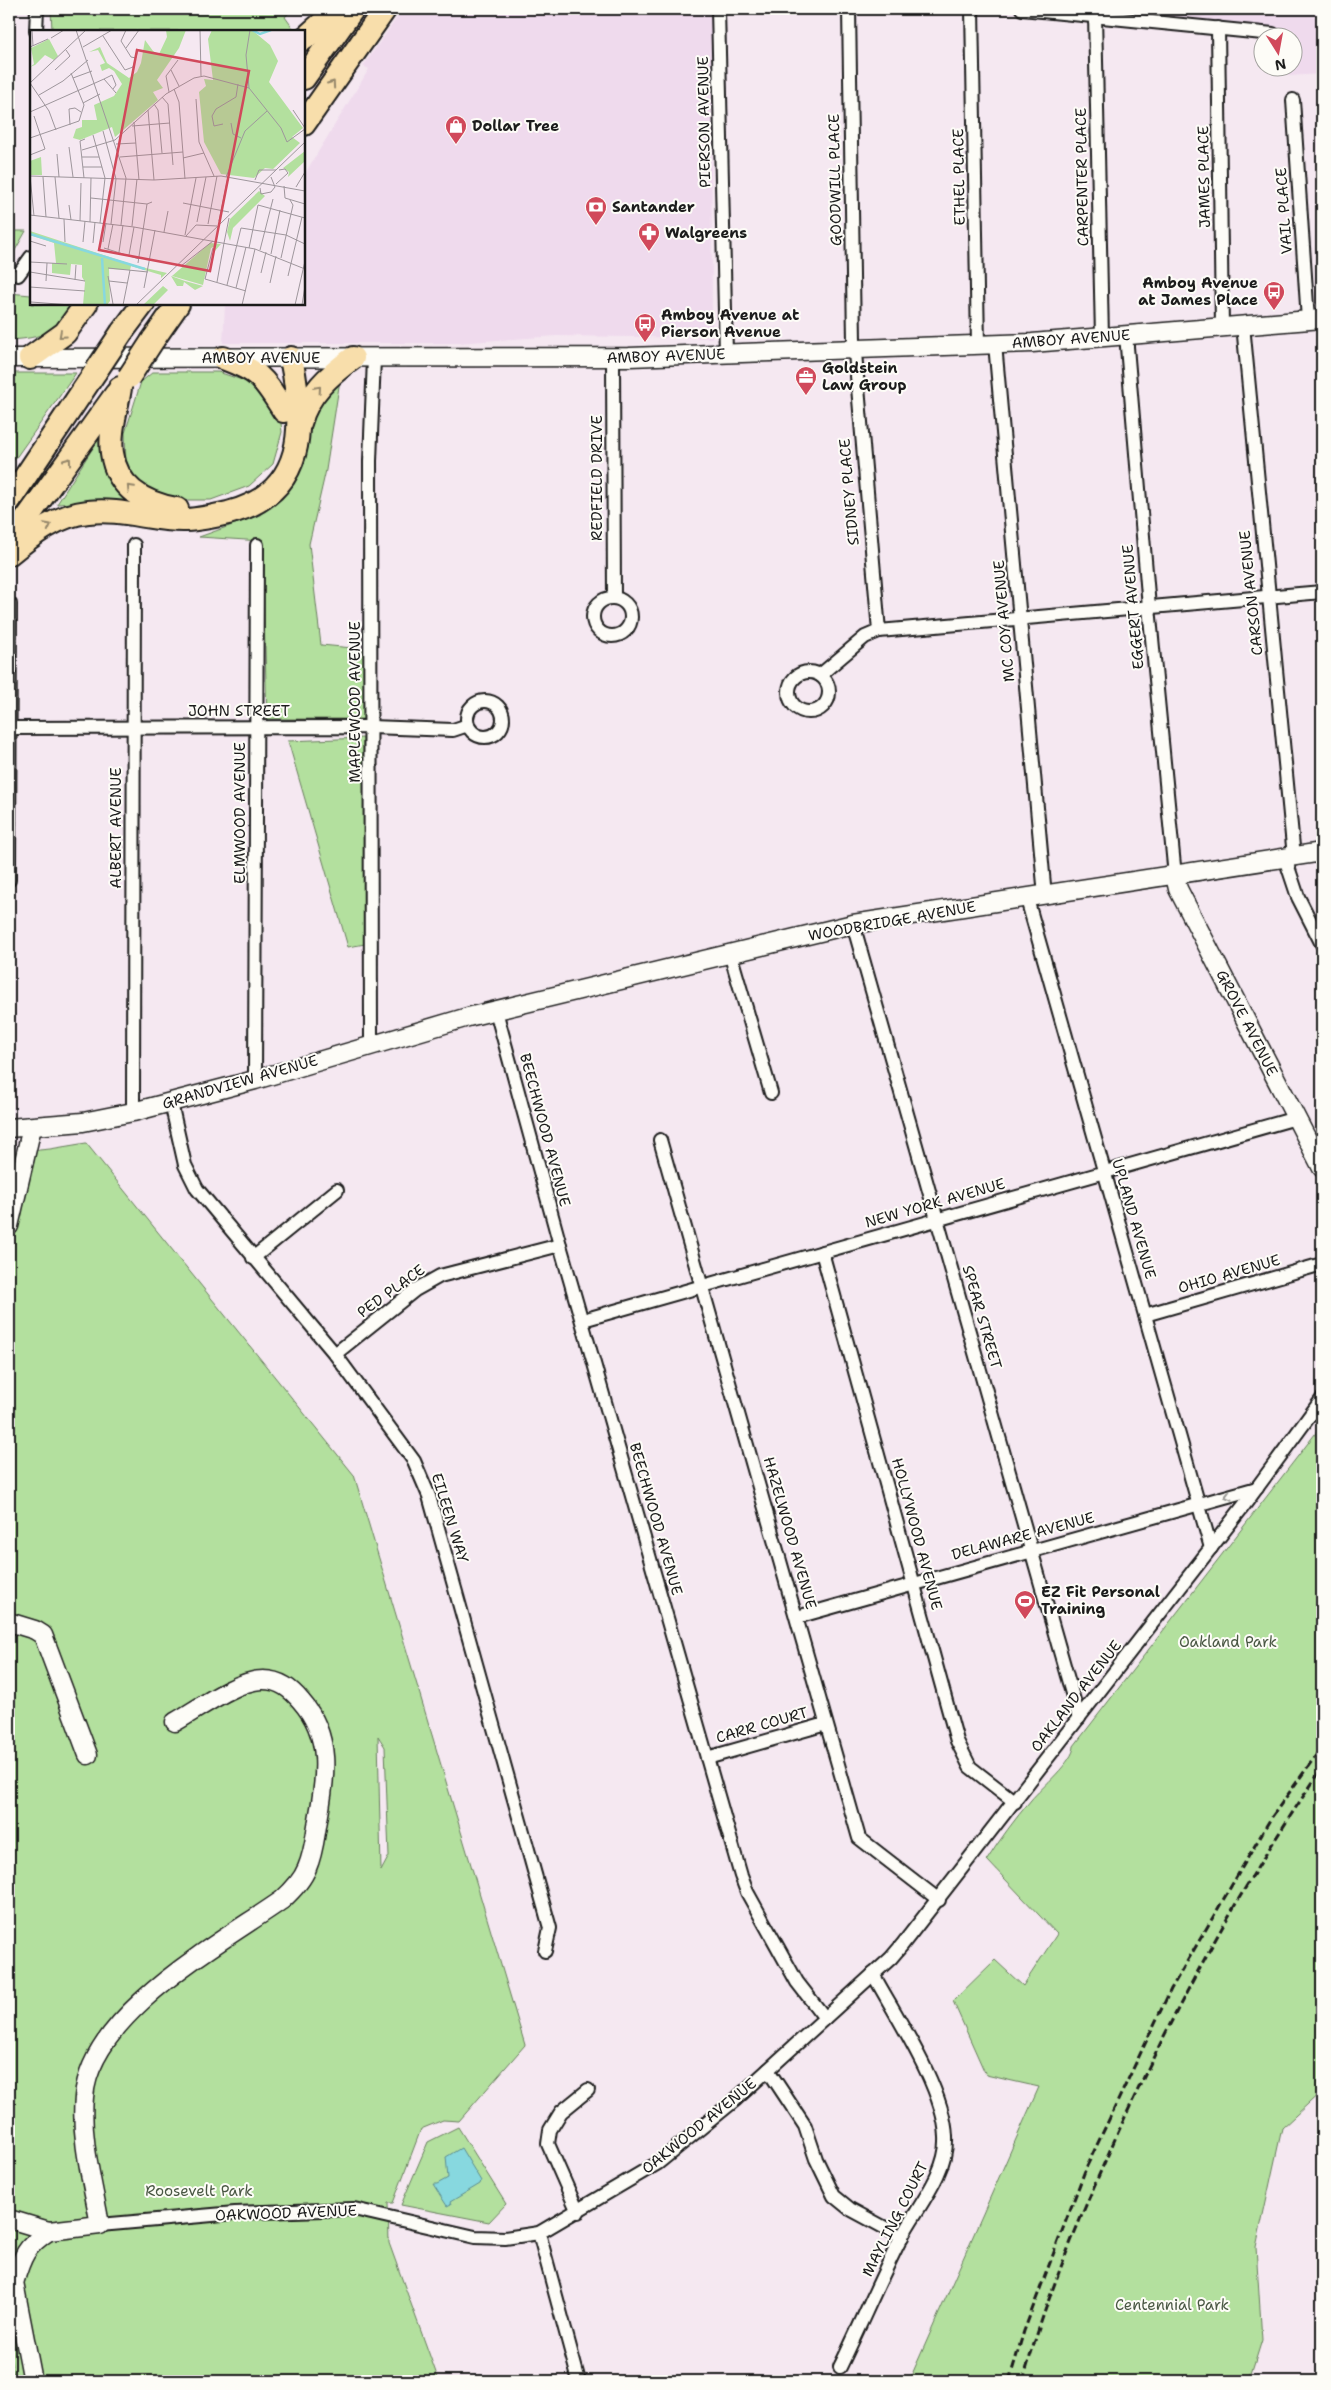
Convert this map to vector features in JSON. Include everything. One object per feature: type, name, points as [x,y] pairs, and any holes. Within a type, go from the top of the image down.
[{"type":"highway","points":[[305,38],[338,9]]},
{"type":"highway","points":[[305,77],[354,9]]},
{"type":"highway","points":[[305,123],[385,9]]},
{"type":"highway","points":[[20,358],[65,333],[85,305]]},
{"type":"highway","points":[[9,501],[141,305]]},
{"type":"highway","points":[[9,543],[125,382],[177,305]]},
{"type":"highway","points":[[223,358],[250,368],[265,381],[284,411]]},
{"type":"highway","points":[[125,382],[113,428],[112,454],[120,477],[134,493],[156,506],[186,510],[219,504],[245,496],[269,476],[281,461],[286,438],[280,385],[286,358]]},
{"type":"highway","points":[[9,554],[38,531],[61,519],[88,512],[112,512],[156,519],[185,520],[240,510],[263,498],[279,485],[292,465],[297,431],[298,402],[286,358]]},
{"type":"highway","points":[[297,431],[305,405],[337,370],[363,358]]},
{"type":"highway","points":[[9,475],[36,463]]},
{"type":"street","points":[[36,30],[37,9]]},
{"type":"street","name":"PIERSON AVENUE","points":[[718,9],[726,354]]},
{"type":"street","name":"GOODWILL PLACE","points":[[849,9],[854,350]]},
{"type":"street","name":"ETHEL PLACE","points":[[972,9],[986,345]]},
{"type":"street","points":[[1022,9],[1254,32]]},
{"type":"street","name":"CARPENTER PLACE","points":[[1095,15],[1102,337]]},
{"type":"street","name":"JAMES PLACE","points":[[1218,28],[1222,327]]},
{"type":"street","name":"VAIL PLACE","points":[[1293,100],[1315,319]]},
{"type":"street","points":[[18,275],[30,258]]},
{"type":"street","name":"AMBOY AVENUE","points":[[20,358],[613,358],[986,345],[1315,319]]},
{"type":"street","name":"CARSON AVENUE","points":[[1243,325],[1268,596],[1289,858],[1298,897],[1322,944]]},
{"type":"street","name":"EGGERT AVENUE","points":[[1126,335],[1149,607],[1175,876]]},
{"type":"street","name":"MC COY AVENUE","points":[[986,345],[1020,619],[1045,896]]},
{"type":"street","name":"SIDNEY PLACE","points":[[854,350],[879,631]]},
{"type":"street","name":"MAPLEWOOD AVENUE","points":[[363,358],[370,460],[371,1045]]},
{"type":"street","name":"REDFIELD DRIVE","points":[[613,358],[614,598]]},
{"type":"street","name":"ALBERT AVENUE","points":[[133,1112],[132,728],[134,545]]},
{"type":"street","name":"ELMWOOD AVENUE","points":[[255,1080],[257,545]]},
{"type":"street","points":[[820,675],[865,637],[879,631],[1322,592]]},
{"type":"street","points":[[9,880],[10,604]]},
{"type":"street","name":"JOHN STREET","points":[[9,728],[371,727],[453,730],[468,725]]},
{"type":"street","name":"WOODBRIDGE AVENUE","points":[[468,1017],[853,924],[1027,899],[1322,852]]},
{"type":"street","name":"GROVE AVENUE","points":[[1175,876],[1178,889],[1322,1168]]},
{"type":"street","name":"UPLAND AVENUE","points":[[1027,899],[1211,1548]]},
{"type":"street","name":"SPEAR STREET","points":[[853,924],[1079,1718]]},
{"type":"street","points":[[730,953],[771,1093]]},
{"type":"street","name":"BEECHWOOD AVENUE","points":[[496,1011],[560,1245],[747,1892],[797,1982],[825,2018]]},
{"type":"street","name":"GRANDVIEW AVENUE","points":[[9,1128],[83,1122],[171,1103],[468,1017]]},
{"type":"street","name":"EILEEN WAY","points":[[171,1103],[185,1165],[197,1189],[335,1354],[414,1461],[429,1496],[550,1928],[545,1951]]},
{"type":"street","name":"NEW YORK AVENUE","points":[[583,1320],[1296,1118]]},
{"type":"street","points":[[9,1226],[32,1127]]},
{"type":"street","name":"HAZELWOOD AVENUE","points":[[660,1140],[797,1616],[858,1838],[939,1900]]},
{"type":"street","points":[[253,1258],[337,1190]]},
{"type":"street","name":"PED PLACE","points":[[335,1354],[415,1290],[440,1276],[560,1245]]},
{"type":"street","name":"HOLLYWOOD AVENUE","points":[[822,1252],[963,1755],[970,1767],[981,1777],[1015,1802]]},
{"type":"street","name":"OHIO AVENUE","points":[[1145,1315],[1322,1264]]},
{"type":"street","name":"OAKLAND AVENUE","points":[[926,1916],[1257,1488],[1322,1399]]},
{"type":"street","name":"DELAWARE AVENUE","points":[[797,1616],[1257,1488]]},
{"type":"street","points":[[9,1622],[36,1630],[43,1635],[88,1755]]},
{"type":"street","points":[[100,2225],[84,2118],[87,2077],[93,2061],[106,2040],[143,2000],[170,1978],[282,1900],[296,1887],[307,1869],[313,1851],[324,1789],[325,1750],[314,1718],[294,1692],[274,1680],[256,1680],[238,1686],[174,1722]]},
{"type":"street","name":"CARR COURT","points":[[707,1758],[826,1724]]},
{"type":"street","name":"OAKWOOD AVENUE","points":[[9,2219],[49,2231],[235,2213],[354,2209],[475,2237],[505,2238],[539,2234],[658,2163],[768,2070],[891,1958],[926,1916]]},
{"type":"street","name":"MAYLING COURT","points":[[840,2367],[902,2237],[940,2169],[946,2150],[946,2135],[942,2113],[927,2073],[873,1974]]},
{"type":"street","points":[[768,2070],[805,2126],[816,2159],[834,2196],[850,2209],[902,2237]]},
{"type":"street","points":[[578,2212],[548,2144],[550,2130],[560,2112],[588,2090]]},
{"type":"street","points":[[33,2381],[11,2279],[22,2256],[35,2240],[49,2231]]},
{"type":"street","points":[[539,2234],[578,2381]]},
{"type":"shaded area","points":[[403,9],[711,9],[712,338],[557,336],[457,343],[223,343],[225,305],[305,305],[305,173],[369,69],[363,66]]},
{"type":"shaded area","points":[[1058,9],[1322,9],[1322,74],[1304,75],[1304,28],[1254,28],[1254,30]]},
{"type":"green space","points":[[51,9],[292,9],[285,17],[294,30],[52,30]]},
{"type":"green space","points":[[9,231],[26,231],[9,261]]},
{"type":"green space","points":[[9,293],[30,295],[30,305],[73,305],[60,322],[47,332],[31,338],[9,340]]},
{"type":"green space","points":[[153,372],[218,372],[263,387],[280,415],[282,432],[273,464],[249,486],[211,500],[167,500],[135,483],[126,467],[125,433],[141,382]]},
{"type":"green space","points":[[9,373],[76,373],[15,459],[9,464]]},
{"type":"green space","points":[[340,380],[326,470],[309,544],[321,645],[363,649],[366,719],[267,719],[262,541],[199,537],[260,515],[292,487],[305,457],[313,414]]},
{"type":"green space","points":[[107,426],[148,510],[94,502],[57,504]]},
{"type":"green space","points":[[363,738],[365,944],[348,947],[288,741]]},
{"type":"green space","name":"Roosevelt Park","points":[[86,1143],[354,1475],[525,2045],[459,2121],[443,2120],[421,2129],[393,2203],[388,2203],[389,2243],[439,2381],[15,2381],[9,2353],[9,1153]],"holes":[[[378,1736],[385,1747],[389,1856],[381,1871]]]},
{"type":"green space","points":[[1322,1425],[1322,2091],[1282,2128],[1256,2247],[1262,2340],[1249,2381],[909,2381],[1039,2087],[986,2075],[953,2001],[995,1960],[1023,1986],[1057,1934],[987,1860],[1025,1807],[1063,1767],[1073,1752],[1074,1746]]},
{"type":"green space","points":[[458,2127],[506,2204],[489,2222],[401,2205],[428,2142]]},
{"type":"water","points":[[461,2148],[481,2181],[480,2184],[450,2202],[451,2204],[447,2206],[433,2184],[448,2178],[446,2157]]},
{"type":"railway","points":[[1009,2381],[1024,2331],[1086,2168],[1171,1989],[1271,1818],[1322,1747]]},
{"type":"railway","points":[[1023,2381],[1041,2322],[1074,2234],[1111,2148],[1157,2050],[1234,1906],[1322,1769]]},
{"type":"place","name":"Dollar Tree","points":[[456,145]]},
{"type":"place","name":"Santander","points":[[596,226]]},
{"type":"place","name":"Walgreens","points":[[649,252]]},
{"type":"place","name":"Amboy Avenue at James Place","points":[[1274,311]]},
{"type":"place","name":"Amboy Avenue at Pierson Avenue","points":[[645,343]]},
{"type":"place","name":"Goldstein Law Group","points":[[806,396]]},
{"type":"place","name":"EZ Fit Personal Training","points":[[1025,1620]]},
{"type":"park label","name":"Oakland Park","points":[[1228,1642]]},
{"type":"park label","name":"Centennial Park","points":[[1172,2305]]}]
